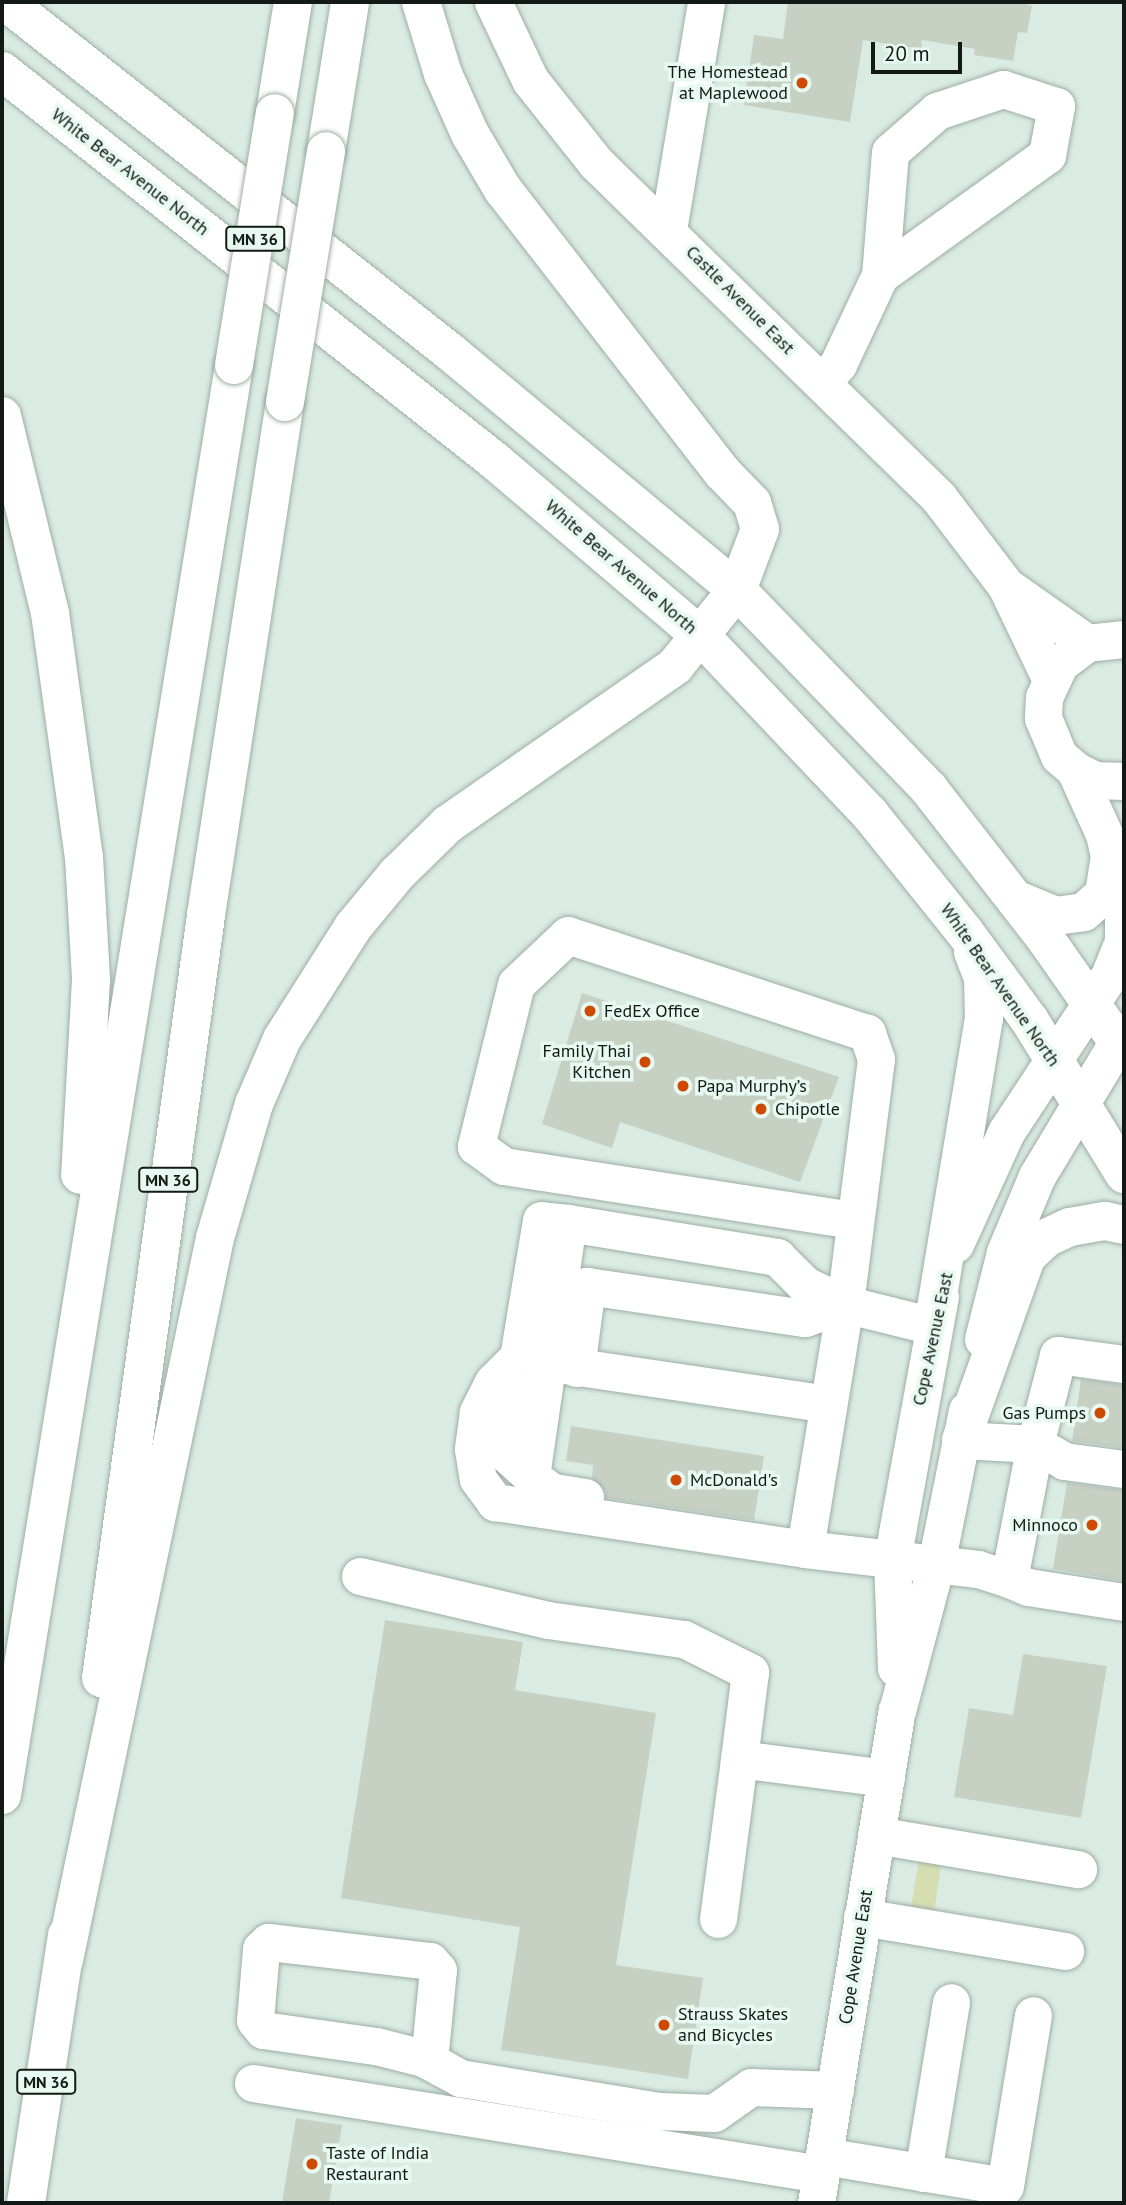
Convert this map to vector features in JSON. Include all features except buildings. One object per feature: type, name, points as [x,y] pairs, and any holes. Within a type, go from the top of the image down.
[{"type":"main road","points":[[6,2],[458,358],[737,590],[874,727],[1015,899],[1122,1041]]},
{"type":"main road","name":"MN 36","points":[[2,1795],[293,2]]},
{"type":"main road","name":"MN 36","points":[[26,2203],[64,1960],[206,915],[350,2]]},
{"type":"main road","points":[[64,1960],[215,1238],[254,1104],[282,1040],[353,927],[397,874],[448,824],[675,666],[702,637],[737,590],[760,529],[752,503],[722,472],[503,190],[443,74],[421,2]]},
{"type":"main road","name":"White Bear Avenue North","points":[[2,71],[495,461],[702,637],[815,752],[964,930],[1055,1060],[1124,1174]]},
{"type":"main road","points":[[2,416],[47,600],[70,735],[91,980],[79,1185],[51,1494]]},
{"type":"main road","points":[[1015,899],[1056,916],[1084,912],[1104,894],[1110,856]]},
{"type":"main road","points":[[933,1326],[984,1019],[983,978],[964,930]]},
{"type":"main road","points":[[961,1440],[1027,1256],[1046,1238],[1070,1227],[1105,1222],[1124,1225]]},
{"type":"street","name":"Castle Avenue East","points":[[494,2],[530,80],[596,163],[668,230],[939,498],[1006,586]]},
{"type":"street","points":[[668,230],[706,2]]},
{"type":"street","points":[[822,382],[838,364],[880,275],[890,152],[937,111],[1003,89],[1056,106],[1047,155],[880,275]]},
{"type":"street","points":[[1006,586],[1087,643]]},
{"type":"street","points":[[1006,586],[1050,678]]},
{"type":"street","points":[[1124,639],[1087,643],[1060,663],[1050,678],[1043,718],[1059,756],[1075,770],[1095,780],[1124,781]]},
{"type":"street","points":[[1075,770],[1110,856],[1123,917],[1123,942],[1115,965],[1091,1002]]},
{"type":"street","points":[[805,1549],[845,1304],[876,1059],[867,1033],[568,935],[516,984],[476,1146],[503,1166],[854,1220]]},
{"type":"street","name":"Cope Avenue East","points":[[897,1711],[892,1560],[933,1326],[961,1227],[977,1189],[1006,1132],[1091,1002]]},
{"type":"street","points":[[1079,1102],[1122,1041]]},
{"type":"street","name":"Cope Avenue East","points":[[820,2178],[897,1711],[936,1564],[961,1440],[1005,1252],[1037,1176],[1079,1102]]},
{"type":"street","points":[[586,1497],[552,1492],[504,1452],[503,1424],[510,1404],[545,1368],[568,1223],[777,1257],[804,1285],[845,1304],[933,1326]]},
{"type":"street","points":[[559,1282],[805,1318],[845,1304]]},
{"type":"street","points":[[545,1368],[559,1282]]},
{"type":"street","points":[[1009,1579],[1035,1444],[1058,1355],[1124,1364]]},
{"type":"street","points":[[827,1404],[545,1368],[493,1382],[478,1412],[473,1450],[478,1479],[495,1502],[805,1549],[936,1564],[1009,1579],[1028,1587],[1124,1602]]},
{"type":"street","points":[[961,1440],[1035,1444],[1064,1461],[1124,1469]]},
{"type":"street","points":[[360,1576],[548,1620],[684,1639],[750,1672],[718,1919]]},
{"type":"street","points":[[739,1759],[886,1778]]},
{"type":"street","points":[[876,1835],[1078,1870]]},
{"type":"street","points":[[863,1917],[1065,1951]]},
{"type":"street","points":[[429,2061],[438,1970],[430,1961],[268,1942],[261,1949],[255,2020],[263,2030],[376,2046],[429,2061],[460,2078],[692,2113],[714,2113],[751,2087],[835,2090]]},
{"type":"street","points":[[923,2173],[951,2003]]},
{"type":"street","points":[[253,2083],[820,2178],[923,2173],[1005,2186],[1033,2015]]},
{"type":"green space","points":[[919,1860],[941,1864],[934,1914],[910,1913]]},
{"type":"place","name":"The Homestead at Maplewood","points":[[802,83]]},
{"type":"place","name":"FedEx Office","points":[[590,1011]]},
{"type":"place","name":"Family Thai Kitchen","points":[[645,1062]]},
{"type":"place","name":"Papa Murphy’s","points":[[683,1086]]},
{"type":"place","name":"Chipotle","points":[[761,1109]]},
{"type":"place","name":"Gas Pumps","points":[[1100,1413]]},
{"type":"place","name":"McDonald's","points":[[676,1480]]},
{"type":"place","name":"Minnoco","points":[[1092,1525]]},
{"type":"place","name":"Strauss Skates and Bicycles","points":[[664,2025]]},
{"type":"place","name":"Taste of India Restaurant","points":[[312,2164]]}]
